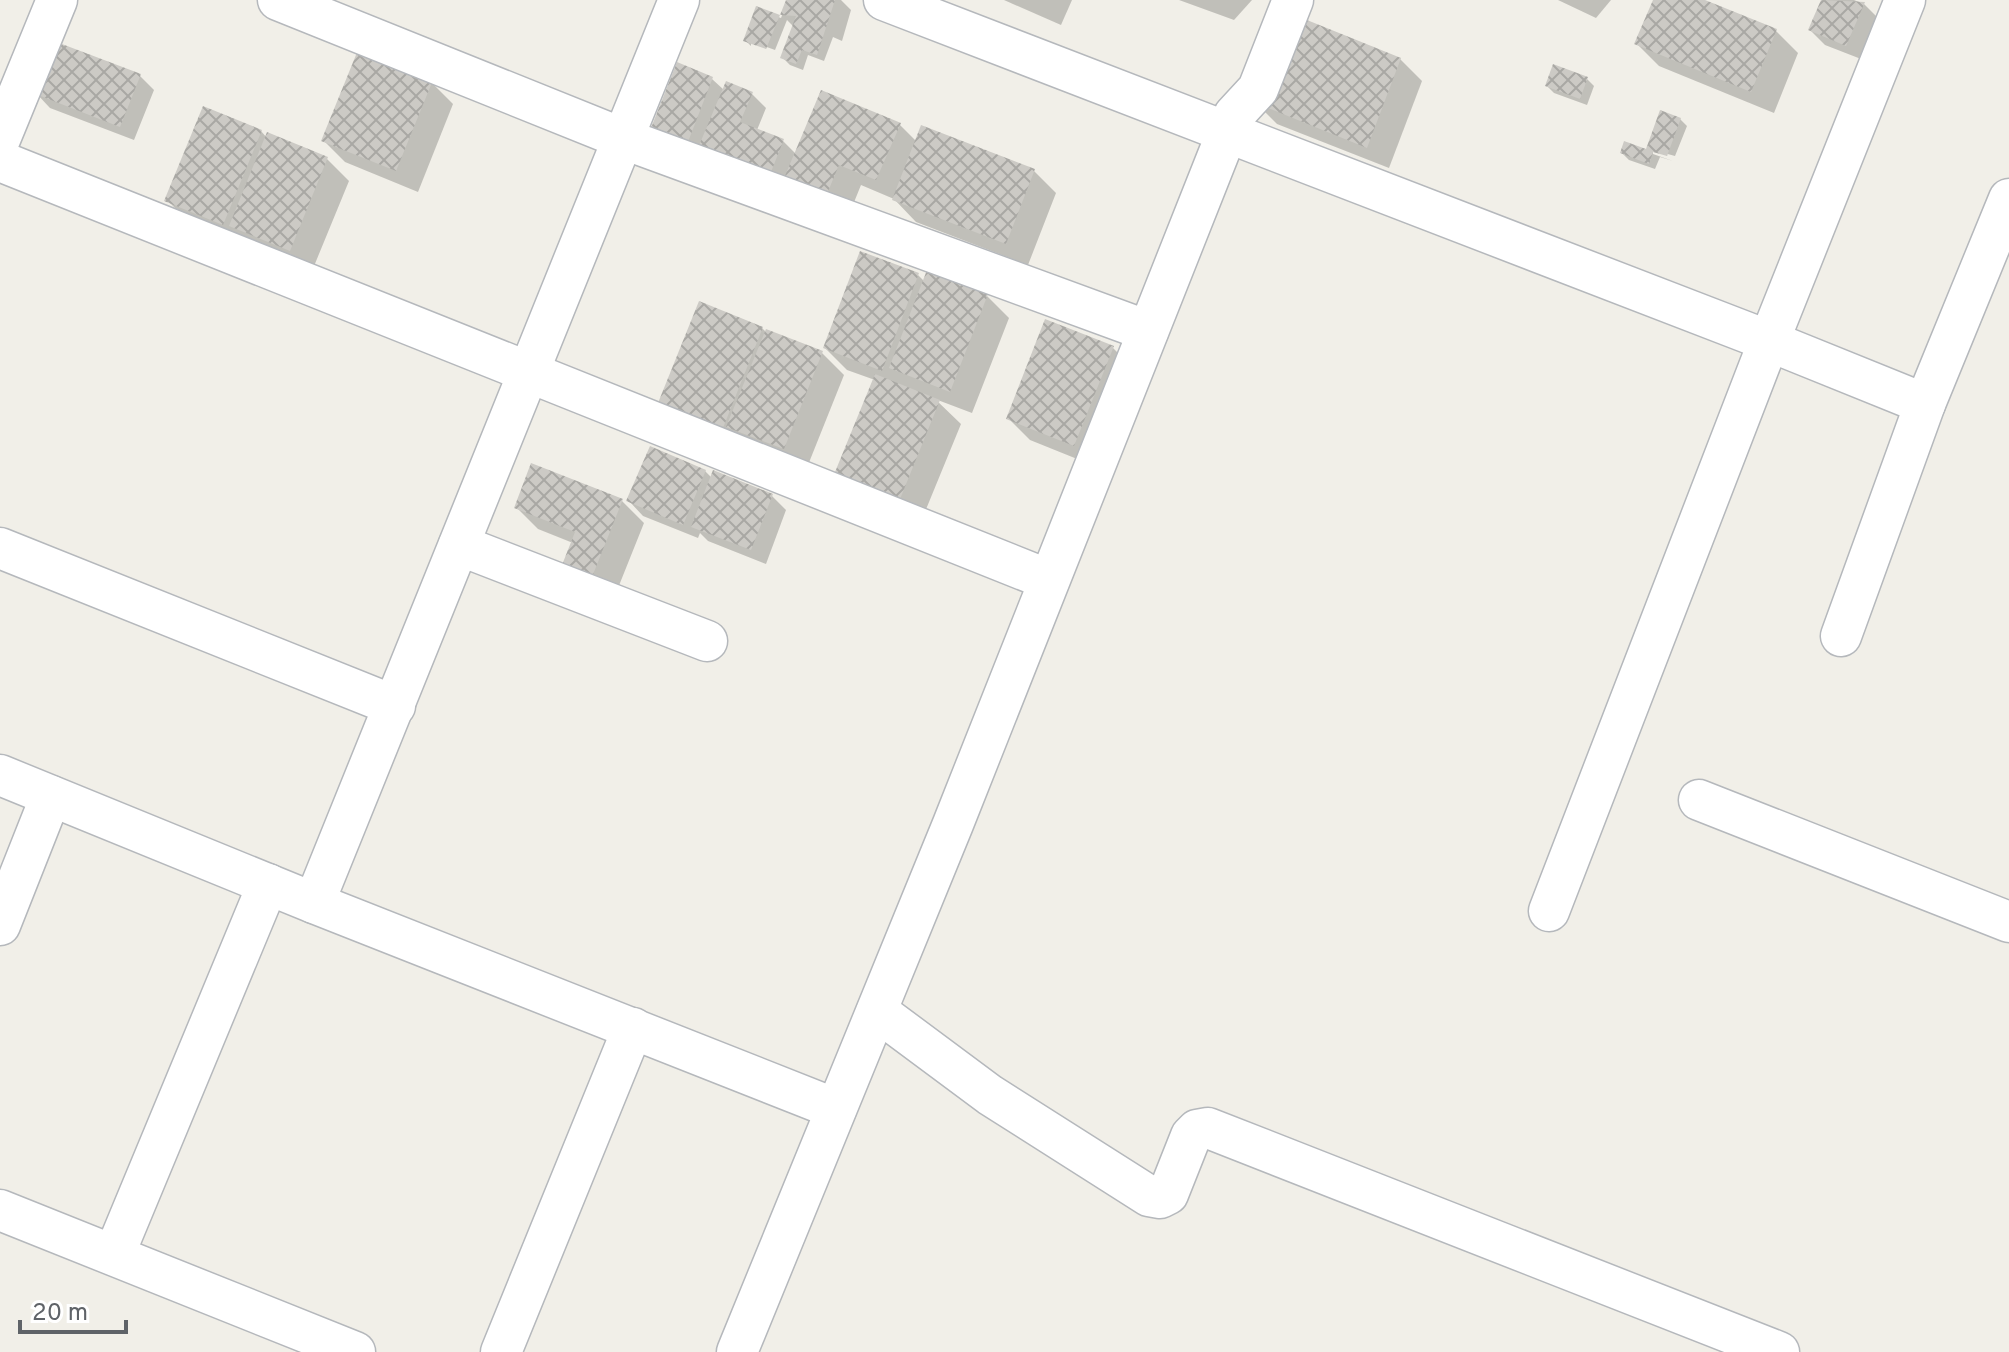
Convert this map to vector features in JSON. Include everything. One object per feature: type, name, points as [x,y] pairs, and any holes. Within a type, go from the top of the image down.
[{"type":"street","points":[[0,139],[57,0]]},
{"type":"street","points":[[278,0],[624,139],[1148,331]]},
{"type":"street","points":[[314,903],[679,0]]},
{"type":"street","points":[[884,0],[1231,124],[1925,404]]},
{"type":"street","points":[[1231,124],[1233,85],[1264,0]]},
{"type":"street","points":[[737,1352],[877,1011],[1231,124],[1258,89],[1293,0]]},
{"type":"street","points":[[1549,911],[1769,341],[1905,0]]},
{"type":"street","points":[[0,161],[1049,580]]},
{"type":"street","points":[[1841,636],[1925,404],[2009,199]]},
{"type":"street","points":[[459,545],[707,641]]},
{"type":"street","points":[[0,548],[395,706]]},
{"type":"street","points":[[0,775],[836,1109]]},
{"type":"street","points":[[0,925],[51,796]]},
{"type":"street","points":[[1699,800],[2009,922]]},
{"type":"street","points":[[114,1255],[268,884]]},
{"type":"street","points":[[877,1011],[990,1095],[1149,1196],[1160,1198],[1168,1194],[1191,1136],[1197,1130],[1208,1128],[1779,1352]]},
{"type":"street","points":[[501,1352],[633,1028]]},
{"type":"street","points":[[0,1210],[355,1352]]},
{"type":"building","points":[[786,0],[835,0],[817,55],[802,50],[796,64],[780,58],[796,16],[780,15]]},
{"type":"building","points":[[1653,0],[1705,0],[1777,29],[1751,92],[1634,44]]},
{"type":"building","points":[[1821,0],[1865,2],[1846,46],[1808,30]]},
{"type":"building","points":[[756,6],[780,15],[766,49],[743,41]]},
{"type":"building","points":[[1302,18],[1401,58],[1367,148],[1253,102]]},
{"type":"building","points":[[54,41],[141,74],[120,127],[33,93]]},
{"type":"building","points":[[358,50],[433,80],[396,171],[321,141]]},
{"type":"building","points":[[677,62],[713,77],[686,147],[649,133]]},
{"type":"building","points":[[1553,64],[1588,77],[1580,99],[1545,86]]},
{"type":"building","points":[[726,81],[753,92],[740,122],[784,139],[769,177],[698,148]]},
{"type":"building","points":[[821,90],[901,123],[876,180],[839,165],[824,201],[782,183]]},
{"type":"building","points":[[203,106],[262,130],[223,225],[164,201]]},
{"type":"building","points":[[1660,110],[1681,118],[1667,156],[1653,152],[1649,164],[1620,153],[1624,141],[1646,149]]},
{"type":"building","points":[[921,125],[1035,169],[1006,244],[892,200]]},
{"type":"building","points":[[267,132],[328,157],[290,251],[229,226]]},
{"type":"building","points":[[860,251],[919,273],[882,371],[823,348]]},
{"type":"building","points":[[927,270],[988,294],[950,392],[889,368]]},
{"type":"building","points":[[699,301],[763,327],[723,428],[658,403]]},
{"type":"building","points":[[1045,319],[1114,346],[1074,446],[1006,419]]},
{"type":"building","points":[[766,329],[823,351],[784,449],[726,427]]},
{"type":"building","points":[[875,374],[940,400],[898,504],[833,477]]},
{"type":"building","points":[[650,446],[706,470],[683,525],[626,501]]},
{"type":"building","points":[[531,463],[623,499],[592,577],[562,565],[575,532],[514,508]]},
{"type":"building","points":[[713,470],[773,494],[751,550],[691,527]]}]
